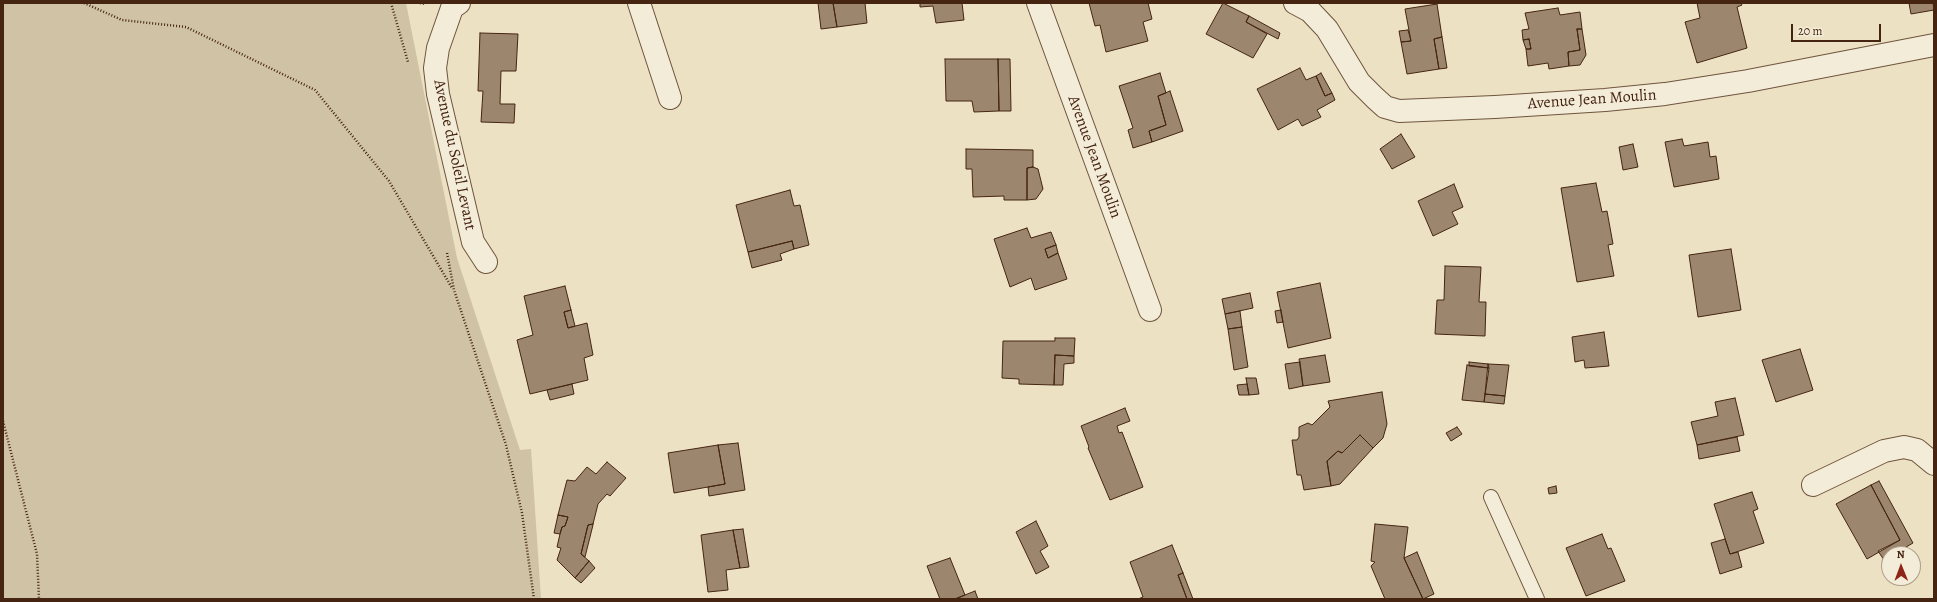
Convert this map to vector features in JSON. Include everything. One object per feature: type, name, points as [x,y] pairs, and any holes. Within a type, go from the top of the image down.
[{"type":"street","name":"Avenue du Soleil Levant","points":[[459,3],[452,8],[438,48],[435,68],[438,94],[473,242],[486,262]]},
{"type":"street","points":[[639,3],[670,98]]},
{"type":"street","name":"Avenue Jean Moulin","points":[[1038,3],[1150,310]]},
{"type":"street","name":"Avenue Jean Moulin","points":[[1295,3],[1310,11],[1327,29],[1359,82],[1375,98],[1385,106],[1399,111],[1414,112],[1582,102],[1665,94],[1748,81],[1934,44]]},
{"type":"street","points":[[1813,485],[1884,451],[1904,447],[1918,450],[1934,464]]},
{"type":"lane","points":[[1492,497],[1537,599]]},
{"type":"path","points":[[84,3],[122,20],[186,27],[315,90],[389,181],[454,290],[506,445],[522,513],[534,599]]},
{"type":"path","points":[[3,421],[37,554],[38,599]]},
{"type":"shaded area","points":[[3,3],[406,3],[457,258],[520,450],[531,449],[541,599],[3,599]]},
{"type":"building","points":[[818,3],[833,3],[837,27],[821,29]]},
{"type":"building","points":[[833,3],[865,3],[867,23],[837,27]]},
{"type":"building","points":[[920,3],[962,3],[964,20],[936,23],[933,6],[920,7]]},
{"type":"building","points":[[1089,3],[1148,3],[1152,19],[1143,22],[1148,41],[1106,52],[1100,25],[1095,26]]},
{"type":"building","points":[[1223,3],[1249,16],[1246,22],[1267,34],[1253,58],[1206,34]]},
{"type":"building","points":[[1697,3],[1741,3],[1742,5],[1737,7],[1747,48],[1697,63],[1685,22],[1700,18]]},
{"type":"building","points":[[1909,3],[1933,3],[1934,10],[1911,14]]},
{"type":"building","points":[[1437,4],[1442,37],[1434,39],[1439,69],[1407,74],[1401,42],[1411,41],[1405,9]]},
{"type":"building","points":[[1558,8],[1560,15],[1580,12],[1582,29],[1577,29],[1580,50],[1568,52],[1569,66],[1549,69],[1548,63],[1528,66],[1526,49],[1531,49],[1529,39],[1523,40],[1522,30],[1529,29],[1525,13]]},
{"type":"building","points":[[1249,16],[1280,33],[1278,39],[1246,22]]},
{"type":"building","points":[[1577,29],[1582,29],[1586,55],[1580,65],[1569,66],[1568,52],[1580,50]]},
{"type":"building","points":[[1408,30],[1411,41],[1401,42],[1399,31]]},
{"type":"building","points":[[480,33],[518,34],[516,71],[501,71],[500,104],[515,104],[514,123],[481,122],[483,91],[478,91]]},
{"type":"building","points":[[1442,37],[1447,68],[1439,69],[1434,39]]},
{"type":"building","points":[[1529,39],[1531,49],[1526,49],[1523,40]]},
{"type":"building","points":[[945,59],[998,59],[999,111],[974,112],[972,101],[946,101]]},
{"type":"building","points":[[998,59],[1010,59],[1011,111],[999,111]]},
{"type":"building","points":[[1300,68],[1306,80],[1316,76],[1325,96],[1332,93],[1335,100],[1317,110],[1321,117],[1302,126],[1298,119],[1278,130],[1257,89]]},
{"type":"building","points":[[1160,73],[1166,93],[1158,96],[1166,125],[1149,131],[1152,142],[1133,148],[1128,130],[1133,128],[1119,86]]},
{"type":"building","points":[[1321,73],[1332,93],[1325,96],[1316,76]]},
{"type":"building","points":[[1170,91],[1183,131],[1152,142],[1149,131],[1166,125],[1158,96]]},
{"type":"building","points":[[1401,134],[1415,157],[1392,169],[1380,149]]},
{"type":"building","points":[[1682,139],[1684,146],[1708,142],[1710,157],[1716,156],[1719,179],[1674,187],[1665,142]]},
{"type":"building","points":[[1633,144],[1638,167],[1623,170],[1619,147]]},
{"type":"building","points":[[966,149],[1033,150],[1033,167],[1027,168],[1027,200],[1004,200],[1004,196],[973,197],[972,169],[966,169]]},
{"type":"building","points":[[1033,167],[1038,169],[1043,189],[1036,199],[1027,200],[1027,168]]},
{"type":"building","points":[[1596,183],[1602,212],[1607,211],[1613,244],[1608,245],[1614,276],[1577,282],[1561,188]]},
{"type":"building","points":[[1454,184],[1463,207],[1452,212],[1458,224],[1433,236],[1418,201]]},
{"type":"building","points":[[790,190],[794,206],[800,205],[809,245],[794,249],[792,241],[748,252],[736,205]]},
{"type":"building","points":[[1027,228],[1031,238],[1051,232],[1056,245],[1045,249],[1048,258],[1058,253],[1067,279],[1035,290],[1031,278],[1010,287],[994,239]]},
{"type":"building","points":[[792,241],[794,249],[780,254],[782,260],[752,268],[748,252]]},
{"type":"building","points":[[1056,245],[1058,253],[1048,258],[1045,249]]},
{"type":"building","points":[[1731,249],[1741,310],[1698,317],[1689,255]]},
{"type":"building","points":[[1445,266],[1481,267],[1479,302],[1486,302],[1485,336],[1435,334],[1437,300],[1444,300]]},
{"type":"building","points":[[1320,283],[1331,338],[1288,348],[1277,292]]},
{"type":"building","points":[[565,286],[571,310],[564,312],[568,328],[587,323],[593,355],[584,358],[588,380],[530,394],[517,340],[533,335],[524,296]]},
{"type":"building","points":[[1250,293],[1253,308],[1225,314],[1222,299]]},
{"type":"building","points":[[571,310],[575,326],[568,328],[564,312]]},
{"type":"building","points":[[1281,310],[1283,322],[1277,323],[1275,311]]},
{"type":"building","points":[[1240,311],[1242,327],[1228,329],[1225,314]]},
{"type":"building","points":[[1242,327],[1248,367],[1234,370],[1228,329]]},
{"type":"building","points":[[1604,332],[1609,366],[1585,368],[1584,360],[1575,362],[1572,337]]},
{"type":"building","points":[[1055,338],[1075,338],[1074,356],[1055,355],[1054,385],[1019,384],[1019,379],[1002,378],[1003,341],[1055,341]]},
{"type":"building","points":[[1800,349],[1813,390],[1776,402],[1762,360]]},
{"type":"building","points":[[1055,355],[1074,356],[1074,363],[1064,364],[1063,385],[1054,385]]},
{"type":"building","points":[[1325,355],[1330,382],[1303,386],[1299,359]]},
{"type":"building","points":[[1300,362],[1303,386],[1289,389],[1285,364]]},
{"type":"building","points":[[1469,362],[1488,364],[1489,368],[1469,366]]},
{"type":"building","points":[[1488,364],[1509,365],[1505,396],[1485,394]]},
{"type":"building","points":[[1467,365],[1489,368],[1484,402],[1462,400]]},
{"type":"building","points":[[1246,378],[1256,378],[1259,394],[1249,395]]},
{"type":"building","points":[[572,384],[574,394],[550,400],[547,390]]},
{"type":"building","points":[[1247,384],[1249,395],[1239,395],[1237,385]]},
{"type":"building","points":[[1382,392],[1387,424],[1383,438],[1373,448],[1360,435],[1342,453],[1338,451],[1327,461],[1331,486],[1304,490],[1301,475],[1297,475],[1292,440],[1297,440],[1299,437],[1299,427],[1308,423],[1312,425],[1330,407],[1328,401]]},
{"type":"building","points":[[1485,394],[1505,396],[1504,404],[1484,402]]},
{"type":"building","points":[[1735,398],[1744,435],[1697,445],[1691,422],[1718,416],[1715,402]]},
{"type":"building","points":[[1125,408],[1130,421],[1117,426],[1119,433],[1122,432],[1143,487],[1110,500],[1088,448],[1089,447],[1081,426]]},
{"type":"building","points":[[1457,427],[1462,434],[1451,441],[1446,433]]},
{"type":"building","points":[[1360,435],[1373,448],[1340,484],[1331,486],[1327,461],[1338,451],[1342,453]]},
{"type":"building","points":[[1737,437],[1740,451],[1699,459],[1697,445]]},
{"type":"building","points":[[738,443],[745,490],[709,496],[708,487],[725,484],[718,445]]},
{"type":"building","points":[[718,445],[725,484],[674,493],[668,453]]},
{"type":"building","points":[[607,462],[626,478],[610,496],[607,494],[598,504],[593,524],[588,525],[581,554],[589,561],[575,578],[557,560],[561,548],[557,547],[560,534],[568,517],[558,515],[567,480],[575,481],[587,467],[596,474]]},
{"type":"building","points":[[1879,481],[1913,543],[1908,546],[1888,546],[1900,540],[1871,485]]},
{"type":"building","points":[[1871,485],[1900,540],[1890,546],[1881,546],[1881,551],[1867,559],[1836,504]]},
{"type":"building","points":[[1556,486],[1557,493],[1549,494],[1548,488]]},
{"type":"building","points":[[1752,492],[1758,509],[1753,511],[1764,543],[1730,554],[1714,504]]},
{"type":"building","points":[[558,515],[568,517],[560,534],[554,533]]},
{"type":"building","points":[[1036,521],[1048,546],[1040,551],[1049,567],[1036,574],[1016,532]]},
{"type":"building","points":[[593,524],[585,557],[581,554],[588,525]]},
{"type":"building","points":[[1375,524],[1408,527],[1404,558],[1423,599],[1385,599],[1371,566],[1375,562],[1371,561]]},
{"type":"building","points":[[743,529],[749,567],[740,568],[733,530]]},
{"type":"building","points":[[733,530],[740,568],[726,570],[728,590],[708,592],[701,535]]},
{"type":"building","points":[[1602,534],[1608,549],[1611,548],[1625,581],[1586,596],[1566,548]]},
{"type":"building","points":[[1725,539],[1730,554],[1738,552],[1742,567],[1720,574],[1711,543]]},
{"type":"building","points":[[1172,545],[1183,573],[1178,575],[1187,599],[1138,599],[1143,597],[1130,562]]},
{"type":"building","points":[[1417,552],[1434,594],[1423,599],[1404,558]]},
{"type":"building","points":[[950,558],[965,595],[955,599],[940,599],[927,566]]},
{"type":"building","points":[[589,561],[595,568],[581,583],[575,578]]},
{"type":"building","points":[[1183,573],[1193,599],[1187,599],[1178,575]]},
{"type":"building","points":[[975,591],[978,599],[955,599]]}]
